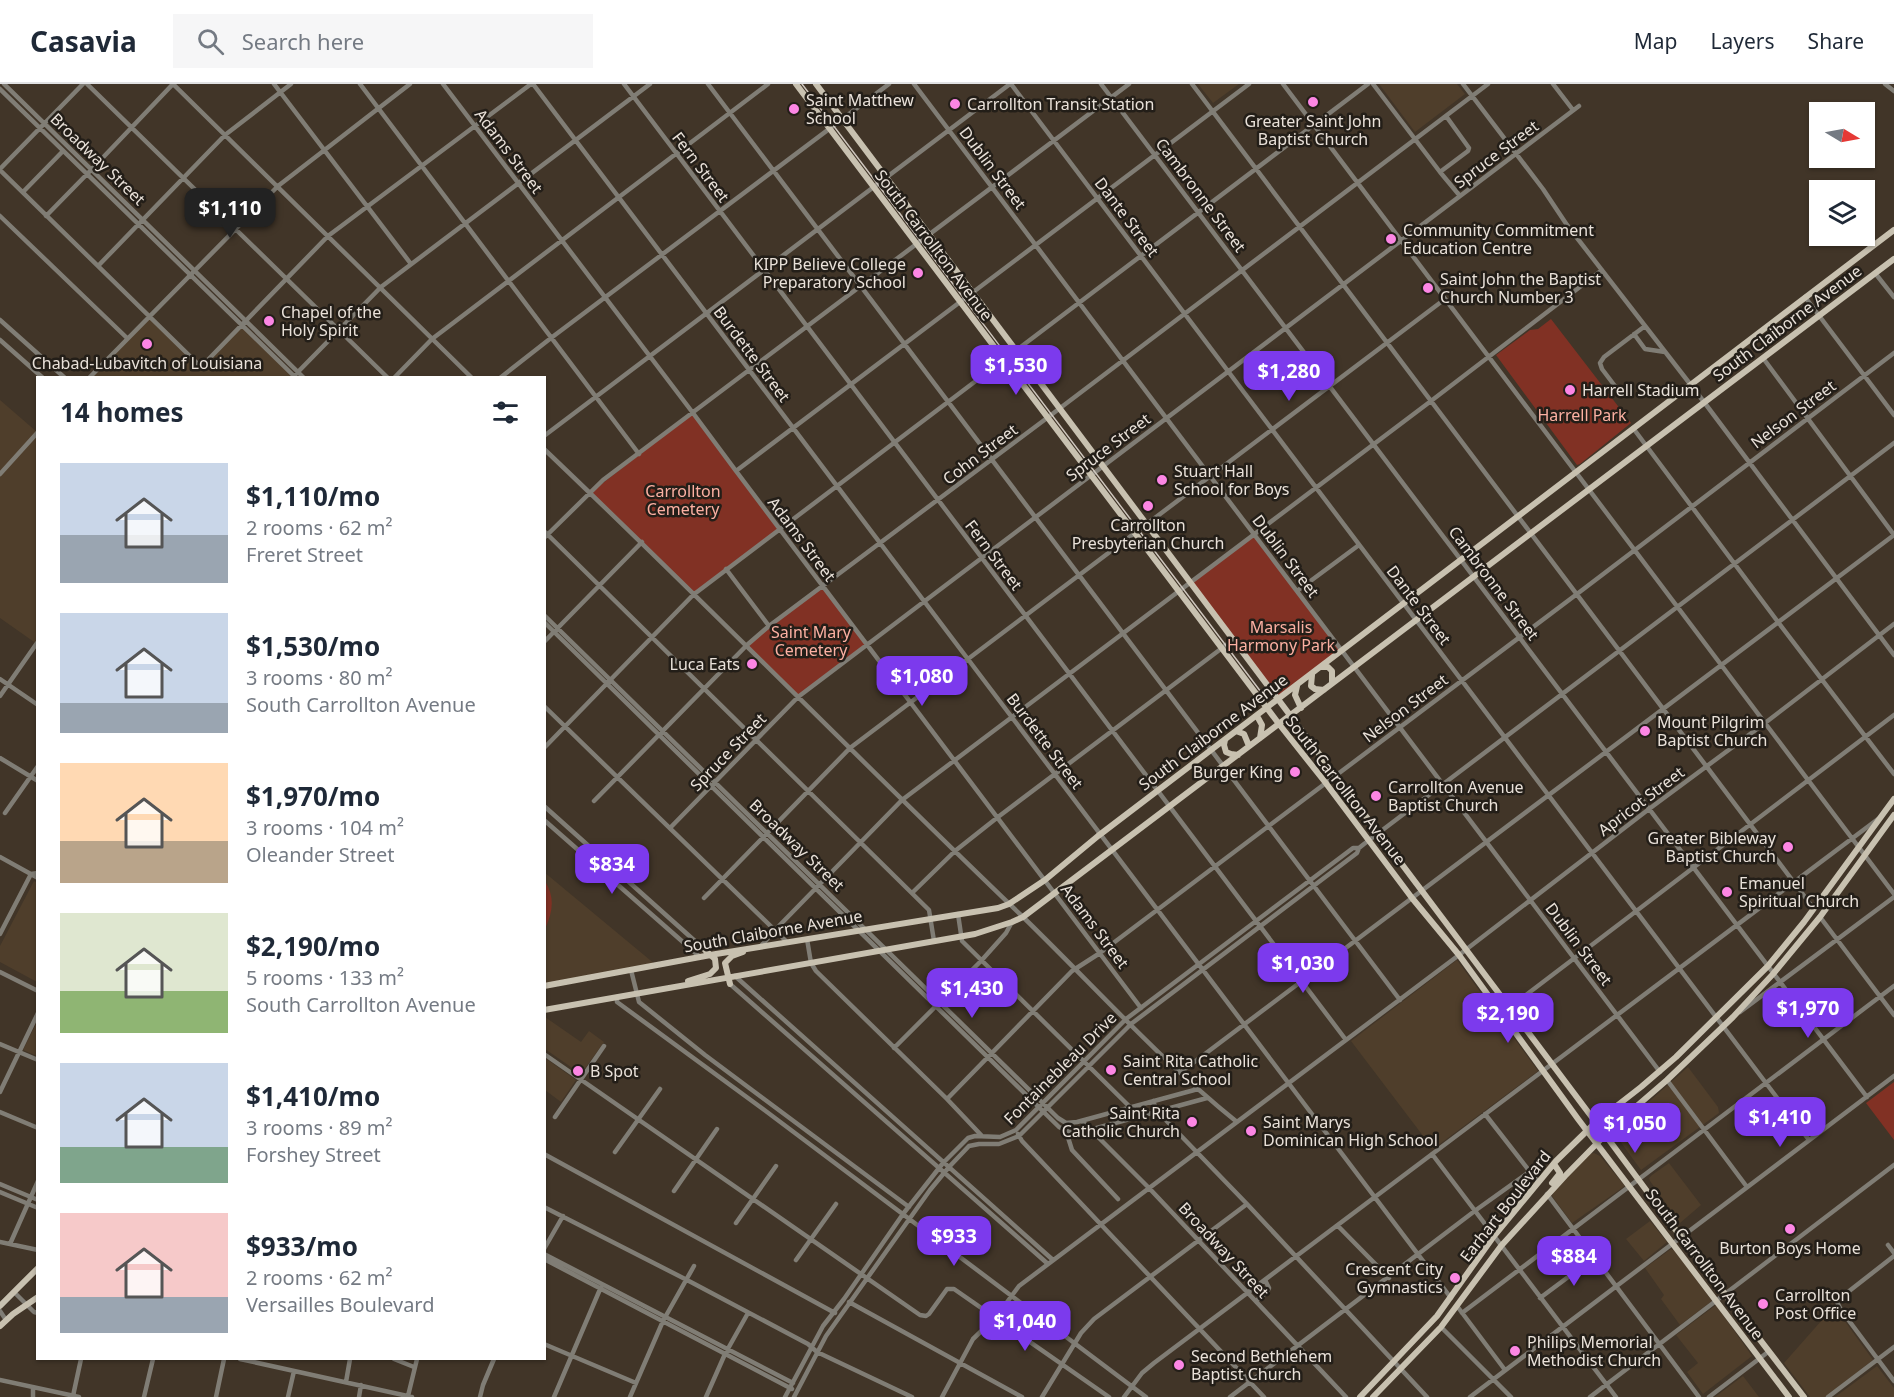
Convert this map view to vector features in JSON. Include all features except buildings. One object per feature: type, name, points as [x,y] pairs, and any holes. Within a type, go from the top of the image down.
[{"type":"main road","name":"South Carrollton Avenue","points":[[796,84],[1278,724],[1325,782],[1412,898],[1459,955],[1566,1103],[1789,1397]]},
{"type":"main road","name":"South Carrollton Avenue","points":[[816,84],[1551,1065],[1804,1397]]},
{"type":"main road","name":"South Claiborne Avenue","points":[[546,986],[700,957],[708,952],[807,939],[998,908],[1009,904],[1045,880],[1100,834],[1894,230]]},
{"type":"main road","name":"South Claiborne Avenue","points":[[546,1011],[987,931],[1023,917],[1894,259]]},
{"type":"main road","points":[[1228,655],[1236,649],[1241,650]]},
{"type":"main road","points":[[1322,667],[1328,667],[1332,671],[1334,677],[1332,684]]},
{"type":"main road","points":[[1312,674],[1311,686],[1324,690]]},
{"type":"main road","points":[[1297,685],[1295,695],[1301,708]]},
{"type":"main road","points":[[1257,716],[1262,725],[1259,739]]},
{"type":"main road","points":[[1236,731],[1245,734],[1249,746]]},
{"type":"main road","points":[[1225,739],[1226,752],[1238,755]]},
{"type":"main road","points":[[1314,769],[1325,762]]},
{"type":"main road","name":"Earhart Boulevard","points":[[1360,1397],[1437,1316],[1494,1236],[1554,1164],[1596,1122],[1660,1072],[1768,966],[1814,909],[1894,799]]},
{"type":"main road","name":"Earhart Boulevard","points":[[1373,1397],[1441,1327],[1501,1246],[1547,1194],[1596,1143],[1723,1027],[1773,974],[1820,916],[1894,815]]},
{"type":"main road","points":[[731,979],[724,965],[728,959],[772,944]]},
{"type":"main road","points":[[656,990],[713,972],[716,962],[708,952]]},
{"type":"main road","points":[[1566,1103],[1575,1096]]},
{"type":"main road","points":[[1547,1194],[1551,1184],[1560,1173],[1554,1164]]},
{"type":"main road","points":[[1532,1211],[1524,1214],[1521,1211],[1535,1185]]},
{"type":"main road","points":[[0,1306],[36,1270]]},
{"type":"main road","points":[[0,1326],[36,1298]]},
{"type":"street","name":"Broadway Street","points":[[4,84],[63,151],[141,222],[296,375]]},
{"type":"street","points":[[386,376],[339,330],[287,279],[235,228],[184,178],[133,127],[85,84],[0,169],[201,367],[287,279],[328,236],[532,84]]},
{"type":"street","points":[[46,216],[173,84],[470,376]]},
{"type":"street","points":[[274,84],[411,264]]},
{"type":"street","points":[[98,266],[225,135],[291,84]]},
{"type":"street","points":[[360,84],[639,454]]},
{"type":"street","points":[[91,376],[278,186],[410,84]]},
{"type":"street","name":"Adams Street","points":[[443,84],[1141,1008]]},
{"type":"street","name":"Burdette Street","points":[[532,84],[1451,1298]]},
{"type":"street","name":"Fern Street","points":[[624,84],[1346,1040]]},
{"type":"street","points":[[296,375],[381,287],[650,84]]},
{"type":"street","points":[[708,84],[1400,1000]]},
{"type":"street","points":[[396,376],[432,339],[768,84]]},
{"type":"street","points":[[503,376],[889,84]]},
{"type":"street","name":"Dublin Street","points":[[914,84],[1660,1072]]},
{"type":"street","points":[[546,434],[1010,84]]},
{"type":"street","name":"Dante Street","points":[[1010,84],[1809,1140]]},
{"type":"street","name":"Cambronne Street","points":[[1101,84],[1866,1097]]},
{"type":"street","points":[[934,941],[929,910],[912,892],[546,534],[603,480],[1129,84]]},
{"type":"street","points":[[1192,84],[1814,909]]},
{"type":"street","points":[[736,471],[1249,84]]},
{"type":"street","points":[[1283,84],[1894,896],[1733,1017]]},
{"type":"street","points":[[546,746],[693,595],[1368,84]]},
{"type":"street","points":[[1373,84],[1460,196]]},
{"type":"street","points":[[1463,84],[1894,655]]},
{"type":"street","name":"Cohn Street","points":[[594,801],[747,645],[769,626],[1124,361],[1488,84]]},
{"type":"street","points":[[1553,84],[1573,110]]},
{"type":"street","points":[[1885,84],[1894,91]]},
{"type":"street","name":"Broadway Street","points":[[0,89],[92,170],[141,222]]},
{"type":"street","name":"Spruce Street","points":[[670,828],[798,697],[1579,106]]},
{"type":"street","points":[[1440,172],[1469,149],[1469,145],[1446,116]]},
{"type":"street","points":[[23,192],[63,151]]},
{"type":"street","points":[[0,216],[127,338]]},
{"type":"street","points":[[761,946],[902,800],[1602,270]]},
{"type":"street","points":[[1875,273],[1894,297]]},
{"type":"street","points":[[1805,297],[1894,415]]},
{"type":"street","points":[[704,898],[850,748],[1445,299]]},
{"type":"street","points":[[0,320],[62,376]]},
{"type":"street","points":[[1621,394],[1600,363],[1604,357],[1645,326]]},
{"type":"street","points":[[1634,334],[1645,349],[1665,352]]},
{"type":"street","points":[[0,340],[41,376]]},
{"type":"street","name":"Nelson Street","points":[[947,1100],[1076,969],[1462,681],[1894,353]]},
{"type":"street","points":[[1180,1072],[1894,535],[1762,358]]},
{"type":"street","points":[[1633,428],[1894,774]]},
{"type":"street","points":[[0,474],[36,434]]},
{"type":"street","name":"Fontainebleau Drive","points":[[797,1392],[817,1352],[840,1316],[944,1173],[969,1146],[979,1143],[999,1144],[1019,1136],[1131,1024],[1261,927],[1357,853],[1359,848],[1369,840],[1504,737],[1894,443]]},
{"type":"street","points":[[546,451],[642,542],[693,595],[747,645],[1180,1072],[1237,1122]]},
{"type":"street","points":[[546,640],[642,542]]},
{"type":"street","points":[[1297,591],[1359,545]]},
{"type":"street","points":[[726,569],[769,626]]},
{"type":"street","name":"Broadway Street","points":[[546,618],[556,630],[1046,1111],[1066,1123],[1082,1121],[1092,1129],[1346,1397]]},
{"type":"street","name":"Broadway Street","points":[[546,623],[556,630]]},
{"type":"street","name":"Apricot Street","points":[[942,1397],[973,1339],[996,1317],[1019,1286],[1894,624]]},
{"type":"street","points":[[912,892],[955,851],[998,817],[1234,639]]},
{"type":"street","points":[[0,696],[36,644]]},
{"type":"street","points":[[0,679],[36,704]]},
{"type":"street","points":[[546,708],[787,942]]},
{"type":"street","points":[[1501,1014],[1894,715]]},
{"type":"street","points":[[0,758],[36,781]]},
{"type":"street","points":[[5,813],[36,769]]},
{"type":"street","points":[[546,808],[708,952]]},
{"type":"street","points":[[1124,1397],[1154,1363],[1882,815]]},
{"type":"street","points":[[546,822],[700,957]]},
{"type":"street","name":"Fontainebleau Drive","points":[[785,1397],[811,1347],[834,1312],[908,1207],[938,1168],[965,1140],[982,1136],[1000,1137],[1016,1131],[1126,1019],[1353,848],[1359,848]]},
{"type":"street","points":[[0,857],[36,877]]},
{"type":"street","points":[[600,869],[606,862]]},
{"type":"street","points":[[31,874],[36,873]]},
{"type":"street","points":[[0,934],[31,874]]},
{"type":"street","points":[[958,914],[962,942],[1130,1107],[1133,1118]]},
{"type":"street","points":[[1820,916],[1894,1015]]},
{"type":"street","points":[[894,1048],[981,961],[1006,933],[1012,922]]},
{"type":"street","points":[[807,939],[816,971],[982,1136]]},
{"type":"street","points":[[631,970],[639,1002],[632,1012]]},
{"type":"street","points":[[0,972],[36,991]]},
{"type":"street","points":[[731,979],[786,1022],[949,1167],[1050,1262]]},
{"type":"street","points":[[731,979],[780,1028],[886,1122],[1040,1253]]},
{"type":"street","points":[[1462,1313],[1894,986]]},
{"type":"street","points":[[616,997],[617,1002],[1146,1397]]},
{"type":"street","points":[[639,1002],[915,1212]]},
{"type":"street","points":[[0,1092],[36,1017]]},
{"type":"street","points":[[780,1028],[786,1022]]},
{"type":"street","points":[[0,1044],[36,1059]]},
{"type":"street","points":[[555,1117],[604,1046]]},
{"type":"street","points":[[700,1062],[705,1054]]},
{"type":"street","points":[[546,1055],[920,1315],[929,1314],[947,1289],[954,1289],[1108,1397]]},
{"type":"street","points":[[834,1075],[839,1070]]},
{"type":"street","points":[[1470,1397],[1894,1076]]},
{"type":"street","points":[[1667,1080],[1748,1187]]},
{"type":"street","points":[[615,1152],[660,1089]]},
{"type":"street","points":[[1082,1121],[1198,1089]]},
{"type":"street","points":[[1066,1131],[1082,1132],[1207,1098]]},
{"type":"street","points":[[1153,1101],[1157,1111],[1247,1204],[1426,1397]]},
{"type":"street","points":[[767,1112],[772,1104]]},
{"type":"street","points":[[1046,1111],[1066,1131],[1072,1150],[1118,1198]]},
{"type":"street","points":[[0,1112],[36,1127]]},
{"type":"street","points":[[1485,1114],[1529,1172],[1535,1185]]},
{"type":"street","points":[[886,1122],[891,1116]]},
{"type":"street","points":[[674,1191],[717,1130]]},
{"type":"street","points":[[1016,1131],[1264,1397]]},
{"type":"street","points":[[833,1162],[838,1154]]},
{"type":"street","points":[[1432,1154],[1616,1397]]},
{"type":"street","points":[[546,1155],[840,1316]]},
{"type":"street","points":[[1590,1397],[1894,1165]]},
{"type":"street","points":[[736,1223],[776,1166]]},
{"type":"street","points":[[1230,1397],[1529,1172]]},
{"type":"street","points":[[0,1184],[36,1199]]},
{"type":"street","points":[[10,1244],[36,1186]]},
{"type":"street","points":[[0,1192],[36,1207]]},
{"type":"street","points":[[1547,1194],[1699,1397]]},
{"type":"street","points":[[796,1260],[836,1204]]},
{"type":"street","points":[[1042,1397],[1074,1344],[1094,1319],[1247,1204]]},
{"type":"street","points":[[546,1208],[687,1280],[817,1352],[912,1397]]},
{"type":"street","points":[[994,1216],[998,1212]]},
{"type":"street","points":[[546,1246],[563,1216]]},
{"type":"street","points":[[1338,1226],[1389,1278]]},
{"type":"street","points":[[0,1242],[36,1250]]},
{"type":"street","points":[[1888,1245],[1894,1255],[1837,1302],[1840,1310],[1894,1380]]},
{"type":"street","points":[[546,1255],[601,1287]]},
{"type":"street","points":[[1540,1298],[1594,1257]]},
{"type":"street","points":[[546,1260],[791,1385],[797,1392]]},
{"type":"street","points":[[630,1397],[665,1319],[694,1266]]},
{"type":"street","points":[[1256,1301],[1269,1288],[1265,1280]]},
{"type":"street","points":[[554,1397],[601,1287]]},
{"type":"street","points":[[14,1292],[36,1312]]},
{"type":"street","points":[[844,1299],[1022,1397]]},
{"type":"street","points":[[1457,1306],[1505,1370]]},
{"type":"street","points":[[0,1311],[6,1320]]},
{"type":"street","points":[[706,1397],[748,1313]]},
{"type":"street","points":[[1441,1327],[1511,1397]]},
{"type":"street","points":[[546,1345],[636,1383]]},
{"type":"street","points":[[1828,1397],[1894,1347]]},
{"type":"street","points":[[1708,1397],[1768,1352]]},
{"type":"street","points":[[0,1380],[76,1396],[81,1360]]},
{"type":"street","points":[[144,1397],[153,1360]]},
{"type":"street","points":[[216,1397],[224,1360]]},
{"type":"street","points":[[245,1360],[410,1396],[415,1363],[399,1360]]},
{"type":"street","points":[[277,1367],[279,1360]]},
{"type":"street","points":[[346,1382],[350,1360]]},
{"type":"street","points":[[480,1397],[494,1360]]},
{"type":"street","points":[[288,1397],[294,1371]]},
{"type":"street","points":[[359,1397],[361,1385]]},
{"type":"street","points":[[33,1387],[33,1397]]},
{"type":"shaded area","points":[[1198,84],[1239,84],[1213,103]]},
{"type":"shaded area","points":[[1379,84],[1457,84],[1465,94],[1415,132]]},
{"type":"shaded area","points":[[149,316],[201,367],[242,325],[294,376],[91,376]]},
{"type":"shaded area","points":[[0,400],[36,431],[36,643],[0,618]]},
{"type":"shaded area","points":[[546,874],[656,965],[546,986]]},
{"type":"shaded area","points":[[34,881],[36,882],[36,981],[0,962],[0,946]]},
{"type":"shaded area","points":[[1457,960],[1538,1071],[1433,1149],[1351,1041]]},
{"type":"shaded area","points":[[546,1018],[581,1042],[589,1031],[604,1042],[581,1074],[546,1050]]},
{"type":"shaded area","points":[[36,1024],[36,1056],[23,1050]]},
{"type":"shaded area","points":[[546,1059],[576,1080],[561,1102],[546,1091]]},
{"type":"shaded area","points":[[1688,1067],[1718,1107],[1719,1113],[1641,1170],[1617,1137],[1617,1130]]},
{"type":"shaded area","points":[[1590,1154],[1600,1156],[1625,1186],[1572,1223],[1552,1196]]},
{"type":"shaded area","points":[[1669,1163],[1701,1205],[1680,1223],[1649,1178]]},
{"type":"shaded area","points":[[1650,1221],[1667,1242],[1644,1261],[1626,1239]]},
{"type":"shaded area","points":[[1671,1249],[1675,1251],[1712,1301],[1680,1325],[1661,1299],[1664,1295],[1645,1268]]},
{"type":"shaded area","points":[[1716,1305],[1752,1356],[1703,1394],[1687,1372],[1698,1363],[1676,1335]]},
{"type":"shaded area","points":[[1836,1309],[1873,1360],[1825,1397],[1810,1397],[1784,1363],[1822,1320]]},
{"type":"shaded area","points":[[1877,1366],[1894,1388],[1894,1397],[1835,1397]]},
{"type":"shaded area","points":[[1743,1376],[1759,1397],[1715,1397]]},
{"type":"green space","name":"Harrell Stadium","points":[[1551,319],[1631,423],[1577,465],[1496,355],[1530,330],[1538,329]]},
{"type":"green space","name":"Carrollton Cemetery","points":[[693,413],[779,529],[693,595],[590,493]]},
{"type":"green space","name":"Marsalis Harmony Park","points":[[1254,534],[1342,652],[1278,699],[1190,582]]},
{"type":"green space","name":"Saint Mary Cemetery","points":[[823,587],[866,644],[798,697],[747,645]]},
{"type":"green space","points":[[546,883],[552,899],[550,917],[546,927]]},
{"type":"green space","points":[[1894,1082],[1894,1140],[1866,1103]]},
{"type":"tram line","points":[[802,84],[1264,696]]},
{"type":"place","name":"Greater Saint John Baptist Church","points":[[1313,102]]},
{"type":"place","name":"Carrollton Transit Station","points":[[955,104]]},
{"type":"place","name":"Saint Matthew School","points":[[794,109]]},
{"type":"place","name":"Community Commitment Education Centre","points":[[1391,239]]},
{"type":"place","name":"KIPP Believe College Preparatory School","points":[[918,273]]},
{"type":"place","name":"Saint John the Baptist Church Number 3","points":[[1428,288]]},
{"type":"place","name":"Chapel of the Holy Spirit","points":[[269,321]]},
{"type":"place","name":"Chabad-Lubavitch of Louisiana","points":[[147,344]]},
{"type":"place","name":"Harrell Stadium","points":[[1570,390]]},
{"type":"place","name":"Stuart Hall School for Boys","points":[[1162,480]]},
{"type":"place","name":"Carrollton Presbyterian Church","points":[[1148,506]]},
{"type":"place","name":"Luca Eats","points":[[752,664]]},
{"type":"place","name":"Mount Pilgrim Baptist Church","points":[[1645,731]]},
{"type":"place","name":"Burger King","points":[[1295,772]]},
{"type":"place","name":"Carrollton Avenue Baptist Church","points":[[1376,796]]},
{"type":"place","name":"Greater Bibleway Baptist Church","points":[[1788,847]]},
{"type":"place","name":"Emanuel Spiritual Church","points":[[1727,892]]},
{"type":"place","name":"Saint Rita Catholic Central School","points":[[1111,1070]]},
{"type":"place","name":"B Spot","points":[[578,1071]]},
{"type":"place","name":"Saint Rita Catholic Church","points":[[1192,1122]]},
{"type":"place","name":"Saint Marys Dominican High School","points":[[1251,1131]]},
{"type":"place","name":"Burton Boys Home","points":[[1790,1229]]},
{"type":"place","name":"Crescent City Gymnastics","points":[[1455,1278]]},
{"type":"place","name":"Carrollton Post Office","points":[[1763,1304]]},
{"type":"place","name":"Philips Memorial Methodist Church","points":[[1515,1351]]},
{"type":"place","name":"Second Bethlehem Baptist Church","points":[[1179,1365]]},
{"type":"park label","name":"Harrell Park","points":[[1582,415]]}]
